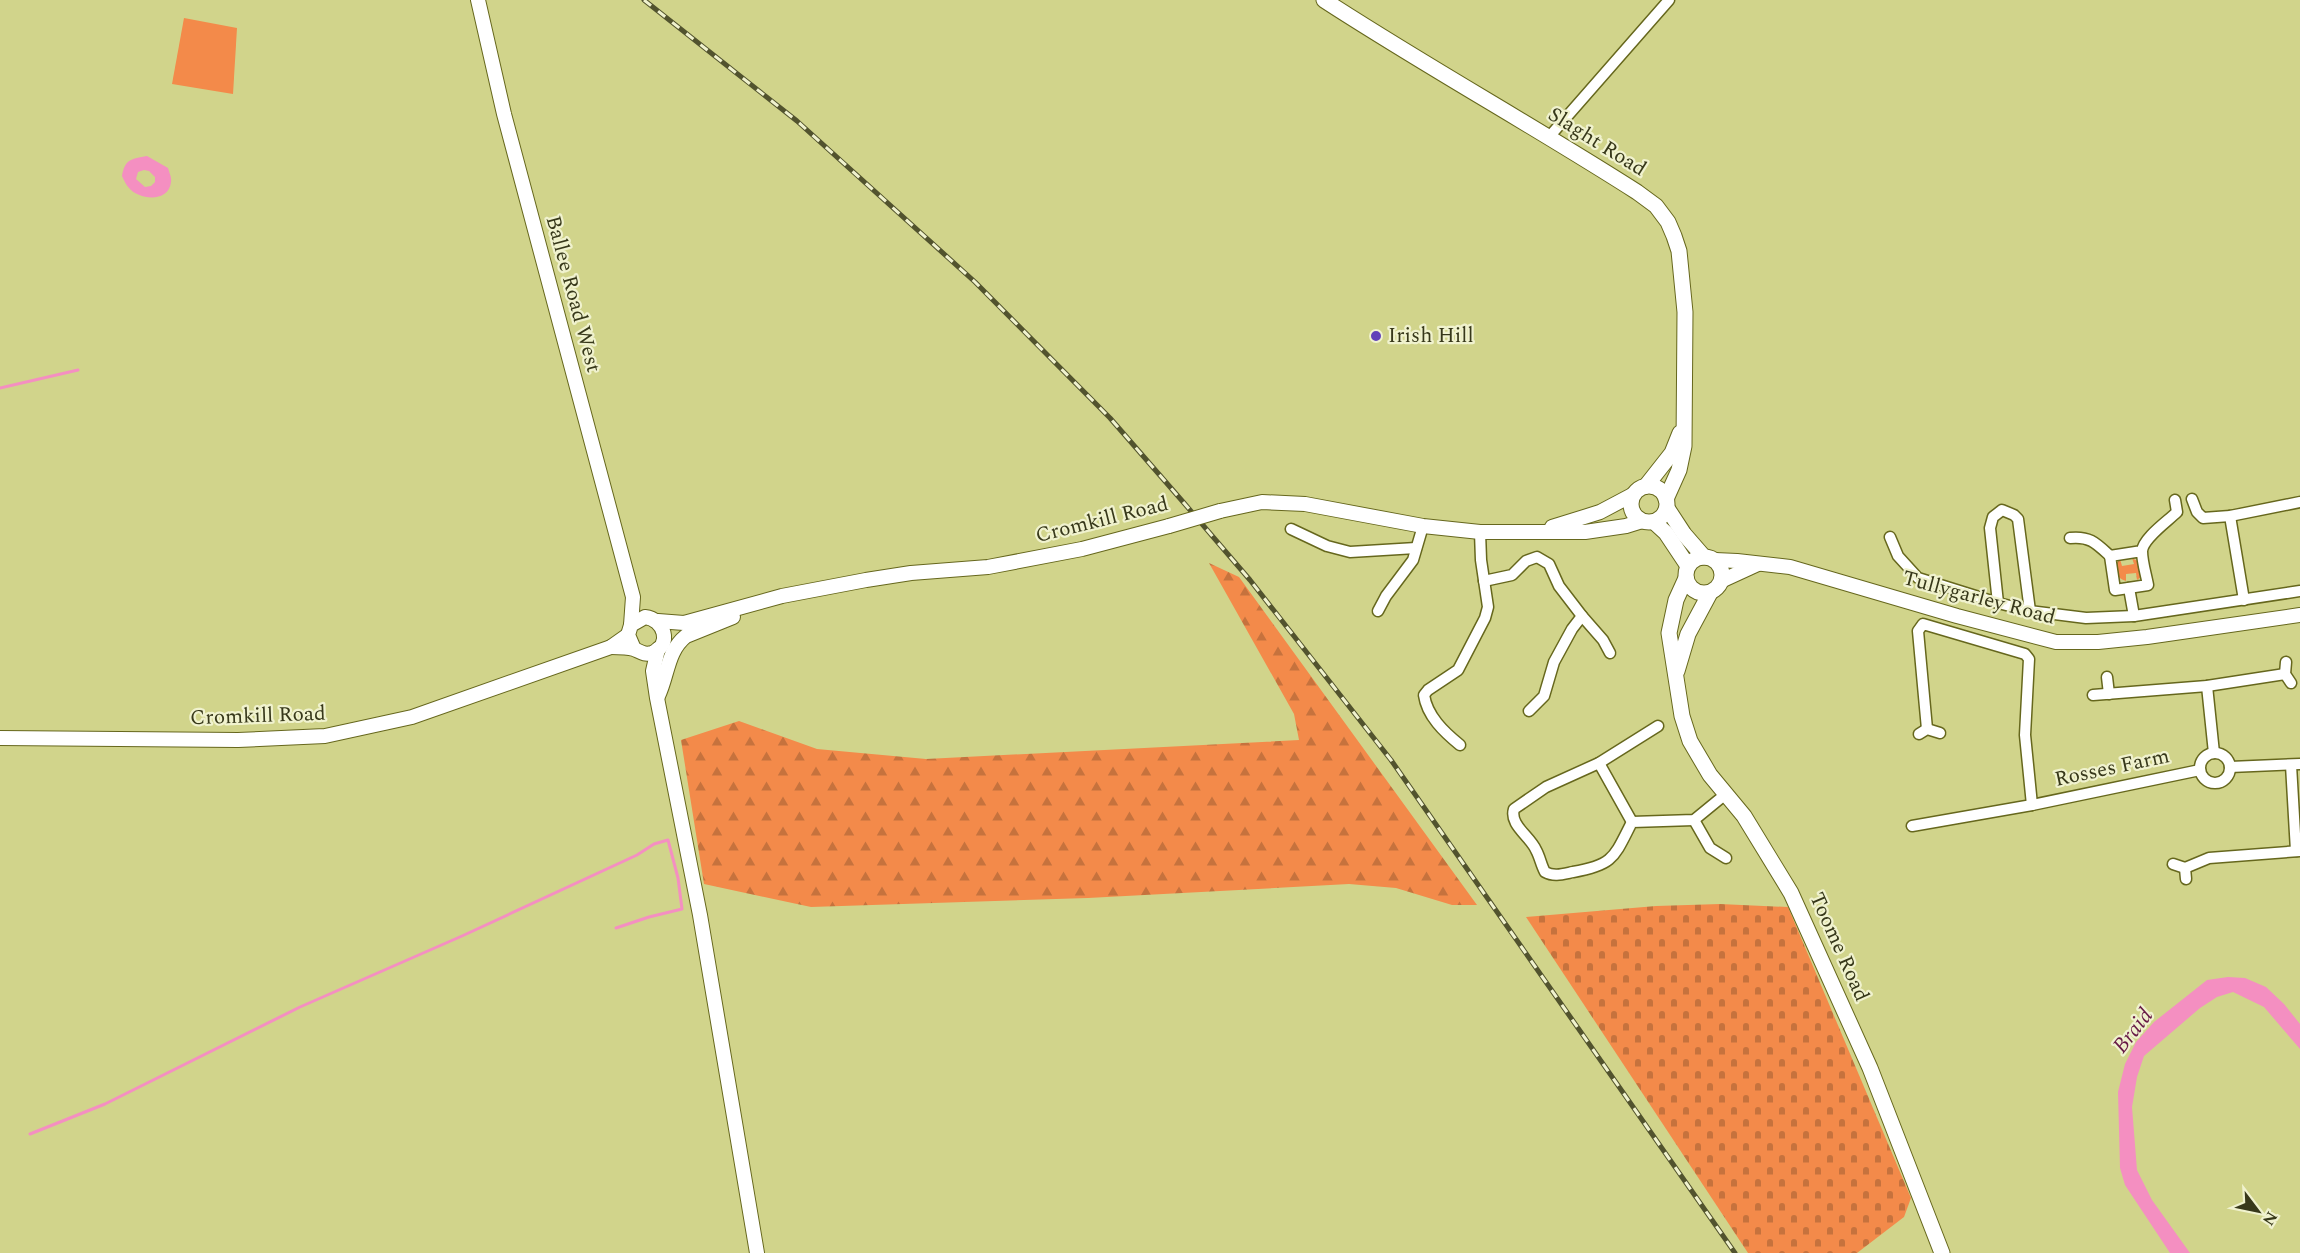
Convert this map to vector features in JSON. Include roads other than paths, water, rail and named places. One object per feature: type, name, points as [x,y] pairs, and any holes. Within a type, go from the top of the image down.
[{"type":"main road","name":"Slaght Road","points":[[1324,0],[1401,50],[1637,192],[1656,206],[1668,222],[1679,251],[1685,312],[1682,458],[1667,504]]},
{"type":"main road","name":"Slaght Road","points":[[1640,490],[1672,453],[1684,422]]},
{"type":"main road","points":[[1656,488],[1684,534],[1721,568],[1721,581],[1718,587],[1702,594],[1689,586],[1687,572],[1674,543],[1648,521],[1632,512],[1631,502],[1640,490],[1656,488]]},
{"type":"main road","points":[[1648,521],[1664,515],[1667,504]]},
{"type":"main road","points":[[1687,572],[1696,558],[1710,559]]},
{"type":"main road","name":"Toome Road","points":[[1687,572],[1676,600],[1670,633],[1682,716],[1689,741],[1710,775],[1744,816],[1791,893],[1870,1068],[1942,1253]]},
{"type":"main road","name":"Toome Road","points":[[1677,674],[1688,634],[1710,592]]},
{"type":"street","name":"Ballee Road West","points":[[478,0],[504,114],[633,597],[629,630]]},
{"type":"street","points":[[1549,137],[1669,0]]},
{"type":"street","name":"Cromkill Road","points":[[1532,532],[1585,518],[1640,490]]},
{"type":"street","points":[[2192,499],[2197,512],[2204,518],[2230,516],[2300,502]]},
{"type":"street","points":[[2070,538],[2085,537],[2110,556],[2115,590],[2148,585],[2142,551],[2152,534],[2164,526],[2177,512],[2175,500]]},
{"type":"street","name":"Cromkill Road","points":[[653,619],[684,623],[769,599],[866,580],[911,573],[988,567],[1082,549],[1262,502],[1305,504],[1423,526],[1480,532],[1585,532],[1648,521]]},
{"type":"street","points":[[1998,603],[1990,528],[1993,517],[2002,510],[2018,519],[2030,611]]},
{"type":"street","points":[[2230,516],[2244,600]]},
{"type":"street","points":[[1378,611],[1386,596],[1413,560],[1423,526]]},
{"type":"street","points":[[1291,529],[1327,546],[1350,552],[1416,548]]},
{"type":"street","points":[[1460,744],[1436,723],[1424,695],[1461,666],[1485,618],[1488,607],[1480,532]]},
{"type":"street","points":[[1890,537],[1898,556],[1918,578],[2030,611],[2086,618],[2134,616],[2300,591]]},
{"type":"street","points":[[2110,556],[2142,551]]},
{"type":"street","points":[[1484,581],[1512,575],[1526,561],[1538,557],[1549,564],[1559,586],[1610,653]]},
{"type":"street","name":"Tullygarley Road","points":[[1710,559],[1790,567],[1957,616],[2056,642],[2098,642],[2139,638],[2300,615]]},
{"type":"street","points":[[1721,581],[1758,564]]},
{"type":"street","points":[[2129,588],[2134,616]]},
{"type":"street","name":"Ballee Road West","points":[[633,597],[653,619]]},
{"type":"street","points":[[657,698],[664,683],[673,649],[679,641],[686,636],[759,608],[769,599]]},
{"type":"street","points":[[1529,711],[1544,696],[1554,662],[1582,616]]},
{"type":"street","points":[[654,671],[637,651],[629,630],[639,618],[653,619],[663,629],[654,671],[657,698],[694,882],[757,1253]]},
{"type":"street","name":"Cromkill Road","points":[[661,645],[684,623]]},
{"type":"street","name":"Rosses Farm","points":[[1940,733],[1923,731],[1918,631],[1923,624],[2025,654],[2029,659],[2025,735],[2032,805]]},
{"type":"street","name":"Cromkill Road","points":[[0,738],[238,740],[326,736],[412,717],[610,646],[629,630]]},
{"type":"street","points":[[637,651],[648,654],[661,645]]},
{"type":"street","name":"Cromkill Road","points":[[610,646],[637,651]]},
{"type":"street","points":[[2093,696],[2288,678],[2286,662]]},
{"type":"street","points":[[2107,677],[2109,694]]},
{"type":"street","points":[[2207,686],[2214,753]]},
{"type":"street","points":[[1632,822],[1610,861],[1596,868],[1555,876],[1545,872],[1535,847],[1514,819],[1513,811],[1523,801],[1564,778],[1599,763],[1658,726]]},
{"type":"street","points":[[2214,753],[2227,758],[2230,767],[2230,772],[2224,780],[2214,783],[2205,779],[2200,770],[2203,758],[2214,753]]},
{"type":"street","points":[[1599,763],[1632,822]]},
{"type":"street","points":[[2173,864],[2185,873],[2209,858],[2298,851],[2296,765],[2230,767]]},
{"type":"street","name":"Rosses Farm","points":[[1912,826],[2032,805],[2200,770]]},
{"type":"street","points":[[1632,822],[1694,820],[1727,793]]},
{"type":"street","points":[[1694,820],[1710,848],[1726,858]]},
{"type":"waterway","points":[[0,388],[78,370]]},
{"type":"waterway","points":[[30,1134],[105,1104],[300,1007],[462,936],[637,855],[654,844],[668,840],[678,878],[682,909],[616,928]]},
{"type":"railway","points":[[644,0],[797,121],[975,282],[1110,418],[1250,580],[1391,760],[1735,1253]]},
{"type":"place","name":"Irish Hill","points":[[1376,336]]},
{"type":"water label","name":"Braid","points":[[2133,1031]]}]
